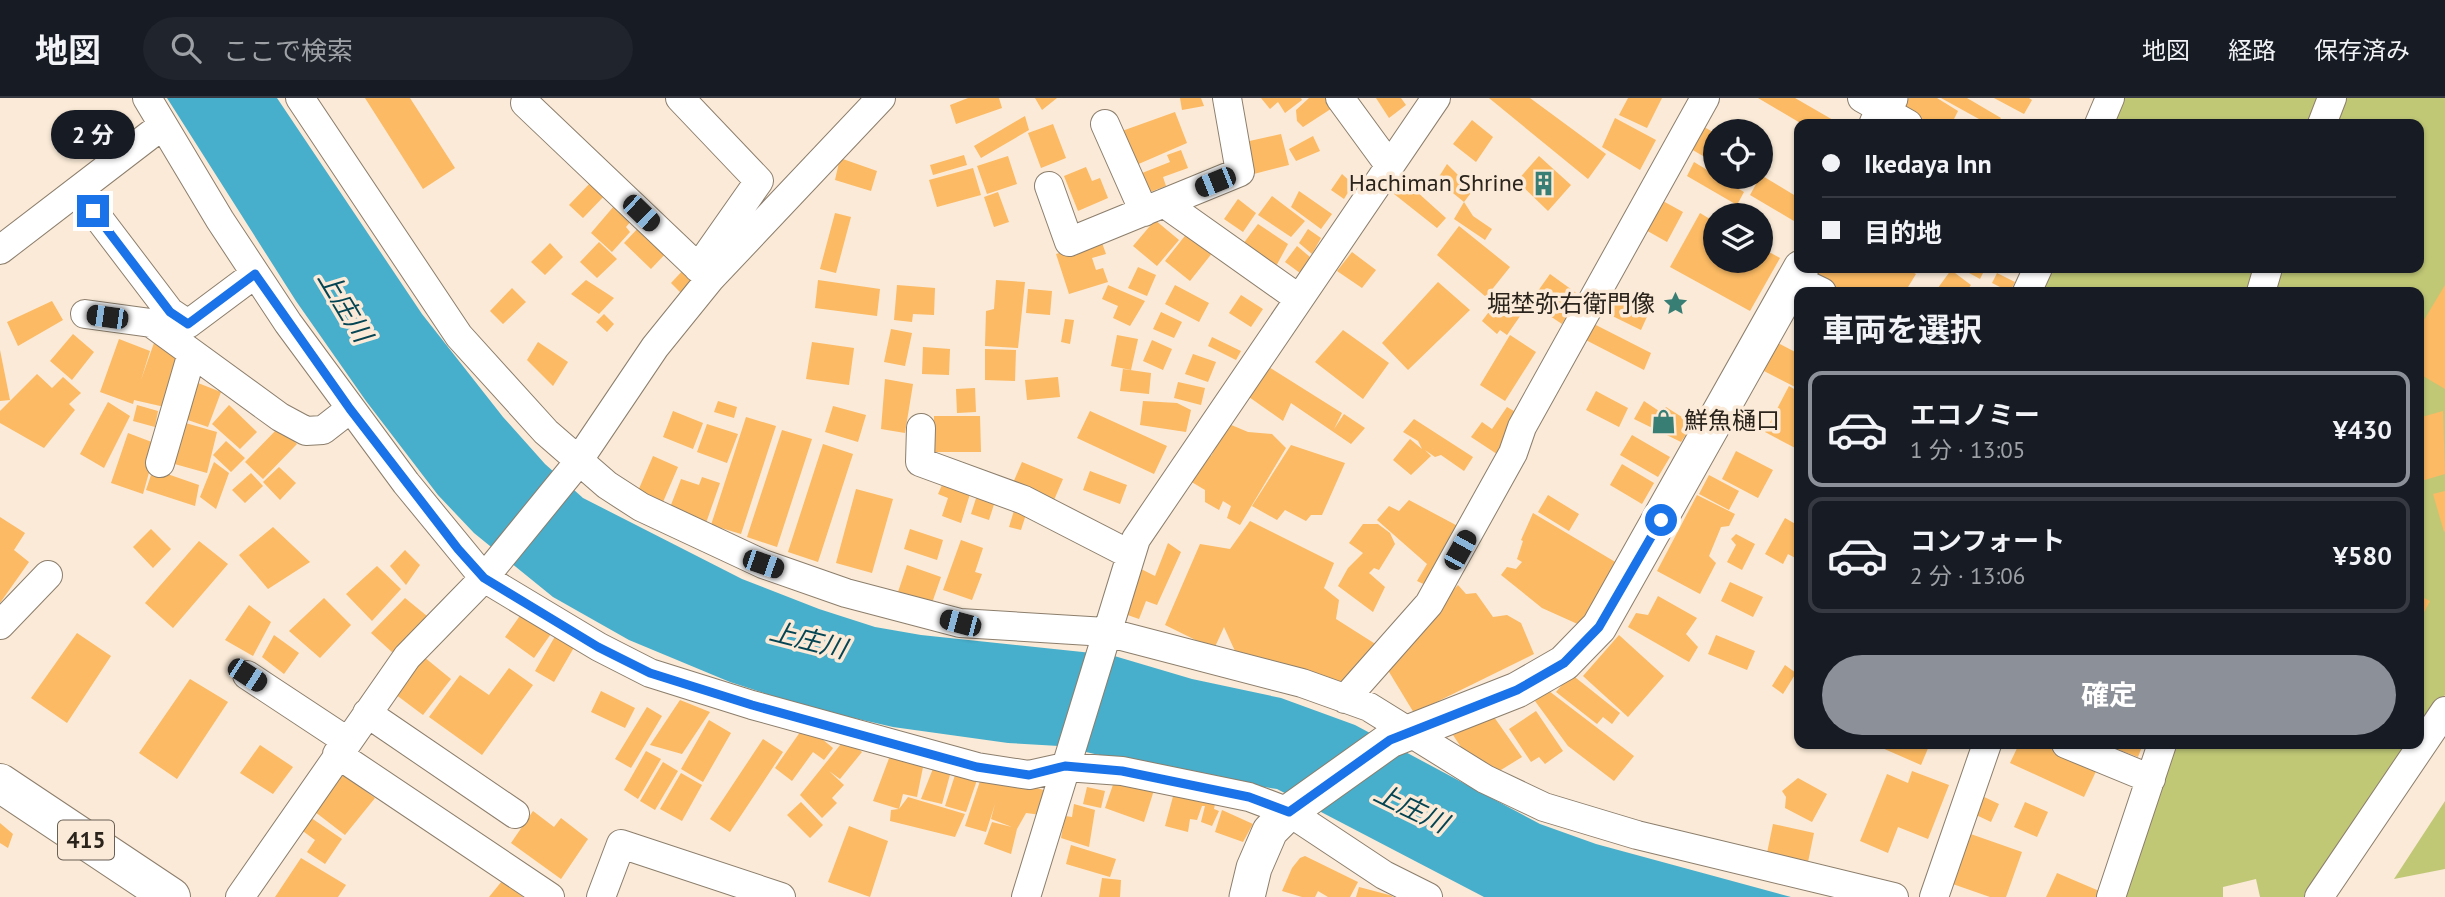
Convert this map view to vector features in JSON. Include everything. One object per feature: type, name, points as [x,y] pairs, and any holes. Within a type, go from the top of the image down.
[{"type":"highway","name":"415","points":[[0,783],[171,897]]},
{"type":"main road","points":[[1247,897],[1254,868],[1270,831],[1289,812],[1400,736],[1517,690],[1564,663],[1599,627],[1794,300]]},
{"type":"street","points":[[147,98],[255,274],[350,409],[458,549],[487,575],[598,647],[650,673],[752,705],[977,767],[1029,775],[1068,757],[1223,792],[1289,812],[1384,875],[1428,897]]},
{"type":"street","points":[[300,98],[459,336],[575,464],[640,507],[763,564],[846,593],[960,623],[1103,642],[1302,683],[1369,708],[1400,736],[1544,807],[1637,835],[1894,897]]},
{"type":"street","points":[[240,897],[407,657],[487,575],[575,464],[704,273],[759,181],[680,98]]},
{"type":"street","points":[[704,273],[881,98]]},
{"type":"street","points":[[1049,186],[1069,242],[1240,172],[1227,98]]},
{"type":"street","points":[[1340,98],[1389,165]]},
{"type":"street","points":[[1026,897],[1136,539],[1436,98]]},
{"type":"street","points":[[1345,699],[1429,604],[1513,453],[1522,427],[1705,98]]},
{"type":"street","points":[[2101,119],[2110,98]]},
{"type":"street","points":[[2324,119],[2332,98]]},
{"type":"street","points":[[525,103],[704,273]]},
{"type":"street","points":[[1105,124],[1154,207],[1298,298]]},
{"type":"street","points":[[2,245],[78,191],[163,125]]},
{"type":"street","points":[[78,191],[170,312],[188,324],[255,274]]},
{"type":"street","points":[[85,314],[151,323],[280,417],[306,430],[323,430],[350,409]]},
{"type":"street","points":[[160,463],[192,353]]},
{"type":"street","points":[[921,428],[920,462],[1024,499],[1131,555]]},
{"type":"street","points":[[0,625],[48,575]]},
{"type":"street","points":[[247,675],[550,897]]},
{"type":"street","points":[[2424,742],[2445,711]]},
{"type":"street","points":[[367,713],[515,814]]},
{"type":"street","points":[[1934,897],[1985,749]]},
{"type":"street","points":[[2078,749],[2151,779]]},
{"type":"street","points":[[2111,897],[2160,749]]},
{"type":"street","points":[[2319,897],[2419,749]]},
{"type":"street","points":[[601,897],[621,844],[781,897]]},
{"type":"green space","points":[[2122,98],[2445,98],[2445,695],[2424,726],[2424,287],[2037,287],[2044,273],[2424,273],[2424,119],[2113,119]]},
{"type":"green space","points":[[2169,749],[2409,749],[2309,897],[2260,897],[2256,879],[2223,887],[2223,897],[2121,897]]},
{"type":"green space","points":[[2445,801],[2445,869],[2394,879]]},
{"type":"water","name":"上庄川","points":[[167,98],[277,98],[422,314],[503,417],[545,464],[583,498],[742,579],[875,627],[921,635],[1111,655],[1192,679],[1281,698],[1355,725],[1540,824],[1596,844],[1791,897],[1484,897],[1277,789],[1189,775],[1059,746],[1008,743],[893,727],[810,708],[730,682],[629,640],[553,597],[474,533],[438,495],[366,401],[296,301]]},
{"type":"building","points":[[365,98],[410,98],[455,168],[423,189]]},
{"type":"building","points":[[968,98],[999,98],[1002,108],[956,124],[950,105]]},
{"type":"building","points":[[1035,98],[1057,98],[1042,110]]},
{"type":"building","points":[[1180,98],[1201,98],[1204,106],[1182,110]]},
{"type":"building","points":[[1261,98],[1302,100],[1285,113],[1278,102],[1270,109]]},
{"type":"building","points":[[1309,98],[1336,98],[1340,103],[1303,127],[1297,121],[1296,110]]},
{"type":"building","points":[[1376,98],[1401,98],[1406,105],[1389,118]]},
{"type":"building","points":[[1489,98],[1530,98],[1606,154],[1588,179]]},
{"type":"building","points":[[1628,98],[1662,98],[1647,128],[1619,115]]},
{"type":"building","points":[[1758,98],[1795,98],[1831,119],[1794,119]]},
{"type":"building","points":[[1909,98],[1937,98],[1958,111],[1954,119],[1907,119],[1900,115]]},
{"type":"building","points":[[1941,98],[1967,98],[2001,118],[1979,119]]},
{"type":"building","points":[[1994,98],[2029,98],[2032,100],[2024,114]]},
{"type":"building","points":[[1175,112],[1187,143],[1134,166],[1122,131]]},
{"type":"building","points":[[1025,116],[1029,130],[981,158],[974,146]]},
{"type":"building","points":[[1615,118],[1656,140],[1640,170],[1602,147]]},
{"type":"building","points":[[1472,120],[1493,137],[1476,162],[1453,144]]},
{"type":"building","points":[[1053,124],[1066,158],[1041,168],[1028,133]]},
{"type":"building","points":[[1703,129],[1703,156],[1691,149]]},
{"type":"building","points":[[1281,134],[1289,165],[1250,175],[1245,142]]},
{"type":"building","points":[[1313,136],[1320,151],[1296,161],[1289,149]]},
{"type":"building","points":[[1181,150],[1188,168],[1163,177],[1166,186],[1145,194],[1137,175],[1170,162],[1167,155]]},
{"type":"building","points":[[964,155],[967,165],[933,175],[930,165]]},
{"type":"building","points":[[1008,156],[1017,184],[987,194],[977,166]]},
{"type":"building","name":"Hachiman Shrine","points":[[1539,156],[1571,185],[1548,211],[1517,181]]},
{"type":"building","points":[[840,158],[877,171],[871,191],[835,180]]},
{"type":"building","points":[[1694,162],[1703,167],[1703,185],[1687,176]]},
{"type":"building","points":[[1447,164],[1473,190],[1464,202],[1437,180]]},
{"type":"building","points":[[1086,167],[1092,181],[1100,178],[1108,198],[1078,211],[1064,176]]},
{"type":"building","points":[[973,168],[981,195],[937,207],[929,180]]},
{"type":"building","points":[[1396,173],[1446,218],[1437,228],[1389,190]]},
{"type":"building","points":[[1342,174],[1353,184],[1344,199],[1331,190]]},
{"type":"building","points":[[594,179],[608,192],[583,218],[569,205]]},
{"type":"building","points":[[1773,182],[1794,195],[1794,221],[1773,209],[1773,203],[1764,203],[1750,195],[1753,189],[1773,189]]},
{"type":"building","points":[[1709,189],[1739,189],[1744,192],[1738,203]]},
{"type":"building","points":[[1299,191],[1332,214],[1321,229],[1291,207]]},
{"type":"building","points":[[998,192],[1009,222],[994,227],[984,197]]},
{"type":"building","points":[[1272,196],[1305,221],[1291,237],[1258,215]]},
{"type":"building","points":[[620,199],[636,215],[626,227],[630,232],[612,252],[591,233]]},
{"type":"building","points":[[1238,199],[1256,213],[1243,232],[1224,219]]},
{"type":"building","points":[[1661,200],[1683,212],[1667,242],[1644,229]]},
{"type":"building","points":[[1464,202],[1473,216],[1492,229],[1485,240],[1454,219]]},
{"type":"building","points":[[835,213],[851,217],[836,273],[820,269]]},
{"type":"building","points":[[1700,213],[1703,215],[1703,273],[1772,273],[1750,311],[1670,267]]},
{"type":"building","points":[[1155,220],[1179,240],[1157,266],[1133,246]]},
{"type":"building","points":[[642,224],[669,250],[651,269],[624,243]]},
{"type":"building","points":[[1258,224],[1288,244],[1274,270],[1240,248]]},
{"type":"building","points":[[1459,226],[1510,267],[1486,297],[1437,255]]},
{"type":"building","points":[[1308,229],[1321,238],[1312,254],[1299,243]]},
{"type":"building","points":[[1188,232],[1213,252],[1190,281],[1165,261]]},
{"type":"building","points":[[1101,240],[1106,254],[1092,258],[1096,270],[1103,268],[1108,282],[1069,294],[1056,254]]},
{"type":"building","points":[[599,242],[617,259],[597,278],[580,262]]},
{"type":"building","points":[[550,243],[563,257],[545,275],[531,262]]},
{"type":"building","points":[[1297,246],[1310,257],[1300,273],[1285,262]]},
{"type":"building","points":[[1352,252],[1376,270],[1362,288],[1337,271]]},
{"type":"building","points":[[1773,254],[1780,258],[1773,270]]},
{"type":"building","points":[[686,267],[705,279],[686,298],[671,283]]},
{"type":"building","points":[[1138,267],[1156,275],[1147,296],[1128,288]]},
{"type":"building","points":[[1815,273],[1916,274],[1908,287],[1832,287],[1813,277]]},
{"type":"building","points":[[1949,273],[1955,273],[1971,285],[1970,287],[1939,287]]},
{"type":"building","points":[[1969,273],[1983,273],[1980,279]]},
{"type":"building","points":[[1997,273],[2015,282],[2012,287],[2000,287],[1992,283]]},
{"type":"building","points":[[1550,274],[1579,295],[1562,324],[1544,312],[1550,301],[1538,291]]},
{"type":"building","points":[[586,280],[614,298],[599,314],[571,294]]},
{"type":"building","points":[[818,280],[880,289],[877,316],[815,308]]},
{"type":"building","points":[[996,280],[1025,282],[1018,348],[985,346],[986,311],[994,309]]},
{"type":"building","points":[[1438,282],[1470,310],[1408,370],[1382,343]]},
{"type":"building","points":[[897,285],[935,288],[934,315],[913,314],[912,322],[894,320]]},
{"type":"building","points":[[1108,285],[1145,301],[1130,326],[1113,318],[1118,306],[1102,299]]},
{"type":"building","points":[[1175,285],[1209,303],[1199,322],[1165,304]]},
{"type":"building","points":[[2445,285],[2445,389],[2424,377],[2424,320]]},
{"type":"building","points":[[512,288],[526,302],[503,324],[490,311]]},
{"type":"building","points":[[1028,289],[1052,291],[1050,315],[1026,313]]},
{"type":"building","points":[[1610,290],[1650,310],[1641,330],[1600,310]]},
{"type":"building","points":[[1504,292],[1525,309],[1507,335],[1500,330],[1497,334],[1482,321]]},
{"type":"building","points":[[1241,295],[1263,309],[1251,327],[1229,313]]},
{"type":"building","points":[[52,301],[63,320],[18,346],[7,322]]},
{"type":"building","points":[[1161,312],[1182,322],[1174,338],[1153,329]]},
{"type":"building","points":[[604,314],[614,324],[607,332],[596,322]]},
{"type":"building","points":[[1065,319],[1074,320],[1070,344],[1061,342]]},
{"type":"building","points":[[1588,321],[1651,353],[1644,370],[1580,337]]},
{"type":"building","points":[[891,329],[912,333],[905,366],[884,362]]},
{"type":"building","points":[[1343,330],[1389,363],[1363,399],[1315,362]]},
{"type":"building","points":[[73,334],[94,352],[72,380],[50,361]]},
{"type":"building","points":[[1117,335],[1138,339],[1131,370],[1111,366]]},
{"type":"building","points":[[1510,335],[1536,352],[1505,401],[1480,385]]},
{"type":"building","points":[[1212,337],[1241,351],[1236,360],[1208,346]]},
{"type":"building","points":[[119,339],[150,351],[141,380],[155,340],[184,352],[169,408],[134,400],[133,404],[100,392]]},
{"type":"building","points":[[1152,340],[1172,349],[1163,370],[1143,361]]},
{"type":"building","points":[[538,342],[568,362],[553,386],[527,360]]},
{"type":"building","points":[[812,342],[854,348],[849,385],[806,379]]},
{"type":"building","points":[[1778,343],[1794,351],[1794,386],[1764,371]]},
{"type":"building","points":[[923,347],[950,349],[949,375],[922,374]]},
{"type":"building","points":[[985,349],[1016,350],[1015,381],[985,380]]},
{"type":"building","points":[[0,350],[10,400],[0,401]]},
{"type":"building","points":[[1193,354],[1216,362],[1208,382],[1185,374]]},
{"type":"building","points":[[1269,367],[1342,413],[1334,429],[1344,414],[1365,428],[1351,444],[1291,403],[1283,421],[1249,397]]},
{"type":"building","points":[[1123,369],[1151,373],[1149,394],[1120,391]]},
{"type":"building","points":[[37,374],[52,388],[63,377],[81,393],[69,404],[75,410],[44,448],[0,423],[0,411]]},
{"type":"building","points":[[1058,377],[1060,397],[1027,400],[1025,380]]},
{"type":"building","points":[[885,379],[913,384],[905,433],[881,429]]},
{"type":"building","points":[[1178,382],[1205,388],[1201,405],[1174,398]]},
{"type":"building","points":[[198,383],[221,392],[208,427],[185,419]]},
{"type":"building","points":[[1789,386],[1794,389],[1794,447],[1765,432]]},
{"type":"building","points":[[975,388],[976,412],[957,413],[956,389]]},
{"type":"building","points":[[1596,391],[1628,408],[1619,427],[1586,410]]},
{"type":"building","points":[[718,401],[737,407],[734,418],[714,412]]},
{"type":"building","points":[[1143,401],[1177,403],[1191,410],[1186,432],[1140,425]]},
{"type":"building","name":"鮮魚樋口","points":[[1644,401],[1662,413],[1666,407],[1693,424],[1681,442],[1634,419]]},
{"type":"building","points":[[108,402],[130,416],[104,468],[80,454]]},
{"type":"building","points":[[137,405],[158,411],[155,427],[133,421]]},
{"type":"building","points":[[229,405],[257,432],[240,449],[212,424]]},
{"type":"building","points":[[833,406],[866,415],[858,442],[825,432]]},
{"type":"building","points":[[1507,407],[1526,418],[1503,458],[1471,437],[1482,422],[1492,429]]},
{"type":"building","points":[[673,411],[703,423],[693,449],[663,437]]},
{"type":"building","points":[[1090,411],[1167,446],[1154,474],[1077,438]]},
{"type":"building","points":[[2443,411],[2445,474],[2424,480],[2424,416]]},
{"type":"building","points":[[934,416],[980,416],[981,452],[934,452]]},
{"type":"building","points":[[746,417],[776,426],[741,534],[711,525]]},
{"type":"building","points":[[1414,419],[1473,457],[1464,471],[1441,455],[1435,457],[1425,450],[1431,456],[1411,475],[1393,460],[1410,439],[1422,449],[1418,441],[1403,432]]},
{"type":"building","points":[[182,422],[217,432],[207,473],[171,463]]},
{"type":"building","points":[[707,424],[738,434],[727,463],[697,452]]},
{"type":"building","points":[[1229,424],[1248,432],[1272,434],[1286,448],[1240,525],[1227,518],[1231,506],[1223,501],[1219,510],[1205,502],[1205,490],[1190,481],[1205,453],[1211,456]]},
{"type":"building","points":[[279,427],[297,444],[263,479],[245,462]]},
{"type":"building","points":[[782,430],[812,439],[777,547],[747,537]]},
{"type":"building","points":[[128,433],[157,444],[143,494],[111,483]]},
{"type":"building","points":[[1632,435],[1670,457],[1658,477],[1620,455]]},
{"type":"building","points":[[226,441],[245,458],[231,472],[213,455]]},
{"type":"building","points":[[823,444],[853,454],[818,562],[788,552]]},
{"type":"building","points":[[1291,445],[1345,463],[1322,515],[1311,515],[1306,521],[1285,510],[1277,520],[1252,506]]},
{"type":"building","points":[[1736,451],[1773,470],[1758,498],[1722,479]]},
{"type":"building","points":[[653,456],[678,467],[663,502],[638,491]]},
{"type":"building","points":[[214,462],[229,473],[216,509],[200,497]]},
{"type":"building","points":[[1022,462],[1063,479],[1054,500],[1013,483]]},
{"type":"building","points":[[1622,464],[1654,483],[1642,504],[1610,485]]},
{"type":"building","points":[[279,467],[296,483],[280,500],[263,482]]},
{"type":"building","points":[[153,469],[199,485],[195,506],[146,490]]},
{"type":"building","points":[[1090,471],[1127,485],[1120,504],[1083,490]]},
{"type":"building","points":[[251,473],[263,486],[245,503],[232,490]]},
{"type":"building","points":[[1709,475],[1739,491],[1729,510],[1699,494]]},
{"type":"building","points":[[702,477],[720,483],[706,523],[669,510],[681,479],[699,485]]},
{"type":"building","points":[[942,485],[970,494],[961,523],[942,516],[948,498],[938,494]]},
{"type":"building","points":[[856,489],[893,499],[872,573],[836,563]]},
{"type":"building","points":[[2445,491],[2445,531],[2444,532],[2433,494]]},
{"type":"building","points":[[978,492],[996,498],[989,520],[971,514]]},
{"type":"building","points":[[1548,495],[1579,514],[1569,531],[1538,512]]},
{"type":"building","points":[[1697,495],[1735,514],[1729,526],[1721,527],[1709,556],[1716,563],[1700,594],[1657,571]]},
{"type":"building","points":[[1409,500],[1467,531],[1434,589],[1417,581],[1427,564],[1377,520],[1389,506],[1399,511]]},
{"type":"building","points":[[1016,504],[1028,508],[1021,530],[1009,527]]},
{"type":"building","points":[[1533,513],[1622,566],[1582,626],[1542,608],[1501,575],[1507,567],[1516,569],[1522,562],[1517,559],[1523,541],[1521,540]]},
{"type":"building","points":[[0,517],[25,533],[14,550],[29,562],[0,603]]},
{"type":"building","points":[[1785,518],[1794,523],[1794,557],[1788,554],[1783,564],[1765,554]]},
{"type":"building","points":[[1250,521],[1334,563],[1324,588],[1339,600],[1336,619],[1377,645],[1344,686],[1235,651],[1224,627],[1214,649],[1165,625],[1200,544],[1230,549]]},
{"type":"building","points":[[1363,524],[1378,524],[1390,533],[1395,544],[1379,570],[1374,568],[1369,573],[1385,587],[1373,612],[1338,586],[1348,568],[1363,553],[1349,543]]},
{"type":"building","points":[[273,527],[310,562],[268,589],[239,555]]},
{"type":"building","points":[[151,529],[171,549],[153,568],[133,547]]},
{"type":"building","points":[[910,529],[943,540],[937,560],[904,549]]},
{"type":"building","points":[[1736,534],[1755,544],[1742,570],[1727,562],[1736,545],[1731,539]]},
{"type":"building","points":[[961,540],[983,548],[975,572],[982,574],[972,600],[943,590]]},
{"type":"building","points":[[199,541],[228,564],[173,628],[145,603]]},
{"type":"building","points":[[1168,543],[1181,552],[1157,605],[1146,601],[1139,619],[1122,613],[1139,568],[1155,576]]},
{"type":"building","points":[[405,550],[420,565],[406,585],[390,566]]},
{"type":"building","points":[[907,565],[941,577],[932,603],[898,592]]},
{"type":"building","points":[[377,566],[401,589],[372,621],[346,594]]},
{"type":"building","points":[[1730,582],[1763,597],[1753,617],[1721,601]]},
{"type":"building","points":[[1458,585],[1466,594],[1476,593],[1493,617],[1507,615],[1521,623],[1534,654],[1414,713],[1383,662]]},
{"type":"building","points":[[1658,596],[1697,618],[1686,634],[1698,647],[1689,662],[1628,627],[1636,613],[1648,615]]},
{"type":"building","points":[[324,598],[351,625],[320,658],[289,631]]},
{"type":"building","points":[[405,598],[427,616],[393,653],[371,633]]},
{"type":"building","points":[[2424,598],[2430,601],[2424,612]]},
{"type":"building","points":[[249,605],[271,622],[253,656],[225,640]]},
{"type":"building","points":[[524,610],[553,631],[534,658],[505,637]]},
{"type":"building","points":[[77,633],[111,656],[67,723],[31,698]]},
{"type":"building","points":[[557,633],[576,644],[554,682],[535,671]]},
{"type":"building","points":[[274,635],[299,653],[284,674],[262,657]]},
{"type":"building","points":[[1619,635],[1664,676],[1628,717],[1583,676]]},
{"type":"building","points":[[1716,635],[1755,651],[1747,670],[1708,654]]},
{"type":"building","points":[[424,657],[451,679],[423,715],[395,694]]},
{"type":"building","points":[[1785,665],[1794,672],[1783,694],[1772,686]]},
{"type":"building","points":[[509,668],[533,685],[482,755],[429,717],[460,675],[489,695]]},
{"type":"building","points":[[1571,674],[1620,713],[1612,724],[1603,717],[1597,724],[1556,692]]},
{"type":"building","points":[[190,679],[228,702],[177,779],[139,753]]},
{"type":"building","points":[[601,691],[635,708],[625,728],[591,712]]},
{"type":"building","points":[[1549,691],[1634,756],[1614,781],[1568,746],[1535,701]]},
{"type":"building","points":[[680,700],[710,712],[682,754],[650,745]]},
{"type":"building","points":[[647,707],[662,716],[631,768],[615,759]]},
{"type":"building","points":[[1536,711],[1563,751],[1545,764],[1539,757],[1531,762],[1509,729]]},
{"type":"building","points":[[1494,717],[1522,757],[1496,773],[1471,762],[1453,735]]},
{"type":"building","points":[[709,720],[731,733],[703,782],[681,769]]},
{"type":"building","points":[[805,725],[833,748],[824,760],[813,752],[792,781],[775,768]]},
{"type":"building","points":[[763,739],[783,752],[730,832],[710,819]]},
{"type":"building","points":[[845,739],[862,752],[840,779],[829,771],[844,785],[832,798],[837,803],[822,818],[800,795]]},
{"type":"building","points":[[260,745],[293,767],[273,794],[240,773]]},
{"type":"building","points":[[1884,749],[1928,749],[1921,765]]},
{"type":"building","points":[[2017,749],[2064,749],[2099,765],[2084,797],[2010,763]]},
{"type":"building","points":[[2116,749],[2141,749],[2138,757]]},
{"type":"building","points":[[646,751],[661,759],[638,799],[624,790]]},
{"type":"building","points":[[891,753],[924,762],[917,797],[903,794],[899,809],[873,801]]},
{"type":"building","points":[[663,762],[678,771],[655,810],[640,801]]},
{"type":"building","points":[[934,766],[951,771],[942,804],[921,799]]},
{"type":"building","points":[[1912,771],[1949,785],[1928,839],[1898,827],[1888,853],[1860,841],[1887,774],[1908,783]]},
{"type":"building","points":[[956,772],[977,780],[966,812],[945,806]]},
{"type":"building","points":[[341,773],[375,798],[345,835],[310,808]]},
{"type":"building","points":[[681,773],[702,785],[682,821],[660,809]]},
{"type":"building","points":[[1116,776],[1154,790],[1144,822],[1105,808]]},
{"type":"building","points":[[1002,777],[1050,792],[1042,815],[1026,813],[1017,829],[1011,854],[984,844],[992,822],[1012,827],[991,819],[995,804],[986,832],[965,826],[981,778],[1000,785]]},
{"type":"building","points":[[1798,778],[1827,794],[1812,822],[1785,808],[1786,797],[1782,791]]},
{"type":"building","points":[[1087,787],[1105,791],[1101,808],[1083,804]]},
{"type":"building","points":[[1175,789],[1216,799],[1214,809],[1219,811],[1212,826],[1201,822],[1205,806],[1202,806],[1197,820],[1190,819],[1188,832],[1165,826]]},
{"type":"building","points":[[1980,795],[1999,804],[1991,822],[1972,813]]},
{"type":"building","points":[[908,797],[965,814],[955,837],[890,821],[891,810],[899,809]]},
{"type":"building","points":[[801,802],[823,825],[810,838],[787,815]]},
{"type":"building","points":[[2025,802],[2048,812],[2037,837],[2014,827]]},
{"type":"building","points":[[1074,804],[1095,810],[1089,847],[1061,838],[1065,816],[1072,817]]},
{"type":"building","points":[[1222,810],[1253,824],[1243,842],[1215,832]]},
{"type":"building","points":[[533,811],[554,827],[561,818],[588,839],[561,879],[511,843]]},
{"type":"building","points":[[304,813],[342,839],[325,864],[307,852],[315,840],[296,826]]},
{"type":"building","points":[[0,823],[13,834],[8,848],[0,843]]},
{"type":"building","points":[[1773,824],[1814,833],[1808,862],[1767,853]]},
{"type":"building","points":[[849,826],[888,841],[870,897],[828,882]]},
{"type":"building","points":[[1965,832],[2022,852],[2006,897],[1990,897],[1947,882]]},
{"type":"building","points":[[1071,845],[1116,859],[1110,877],[1066,864]]},
{"type":"building","points":[[1305,856],[1358,882],[1350,897],[1328,897],[1318,891],[1315,897],[1302,897],[1282,891],[1292,868]]},
{"type":"building","points":[[301,858],[346,885],[338,897],[275,897]]},
{"type":"building","points":[[2057,873],[2104,893],[2102,897],[2046,897]]},
{"type":"building","points":[[1102,878],[1121,880],[1120,897],[1099,897]]},
{"type":"building","points":[[502,881],[523,897],[489,897]]},
{"type":"building","points":[[1359,887],[1393,896],[1356,897]]},
{"type":"place","name":"Hachiman Shrine","points":[[1544,183]]},
{"type":"place","name":"堀埜弥右衛門像","points":[[1675,304]]},
{"type":"place","name":"鮮魚樋口","points":[[1664,421]]},
{"type":"route","points":[[93,211],[170,312],[188,324],[255,274],[350,409],[458,549],[484,578],[598,647],[650,673],[752,705],[977,767],[1029,775],[1065,766],[1122,771],[1249,797],[1289,812],[1390,740],[1517,690],[1564,663],[1599,627],[1661,520]]}]
